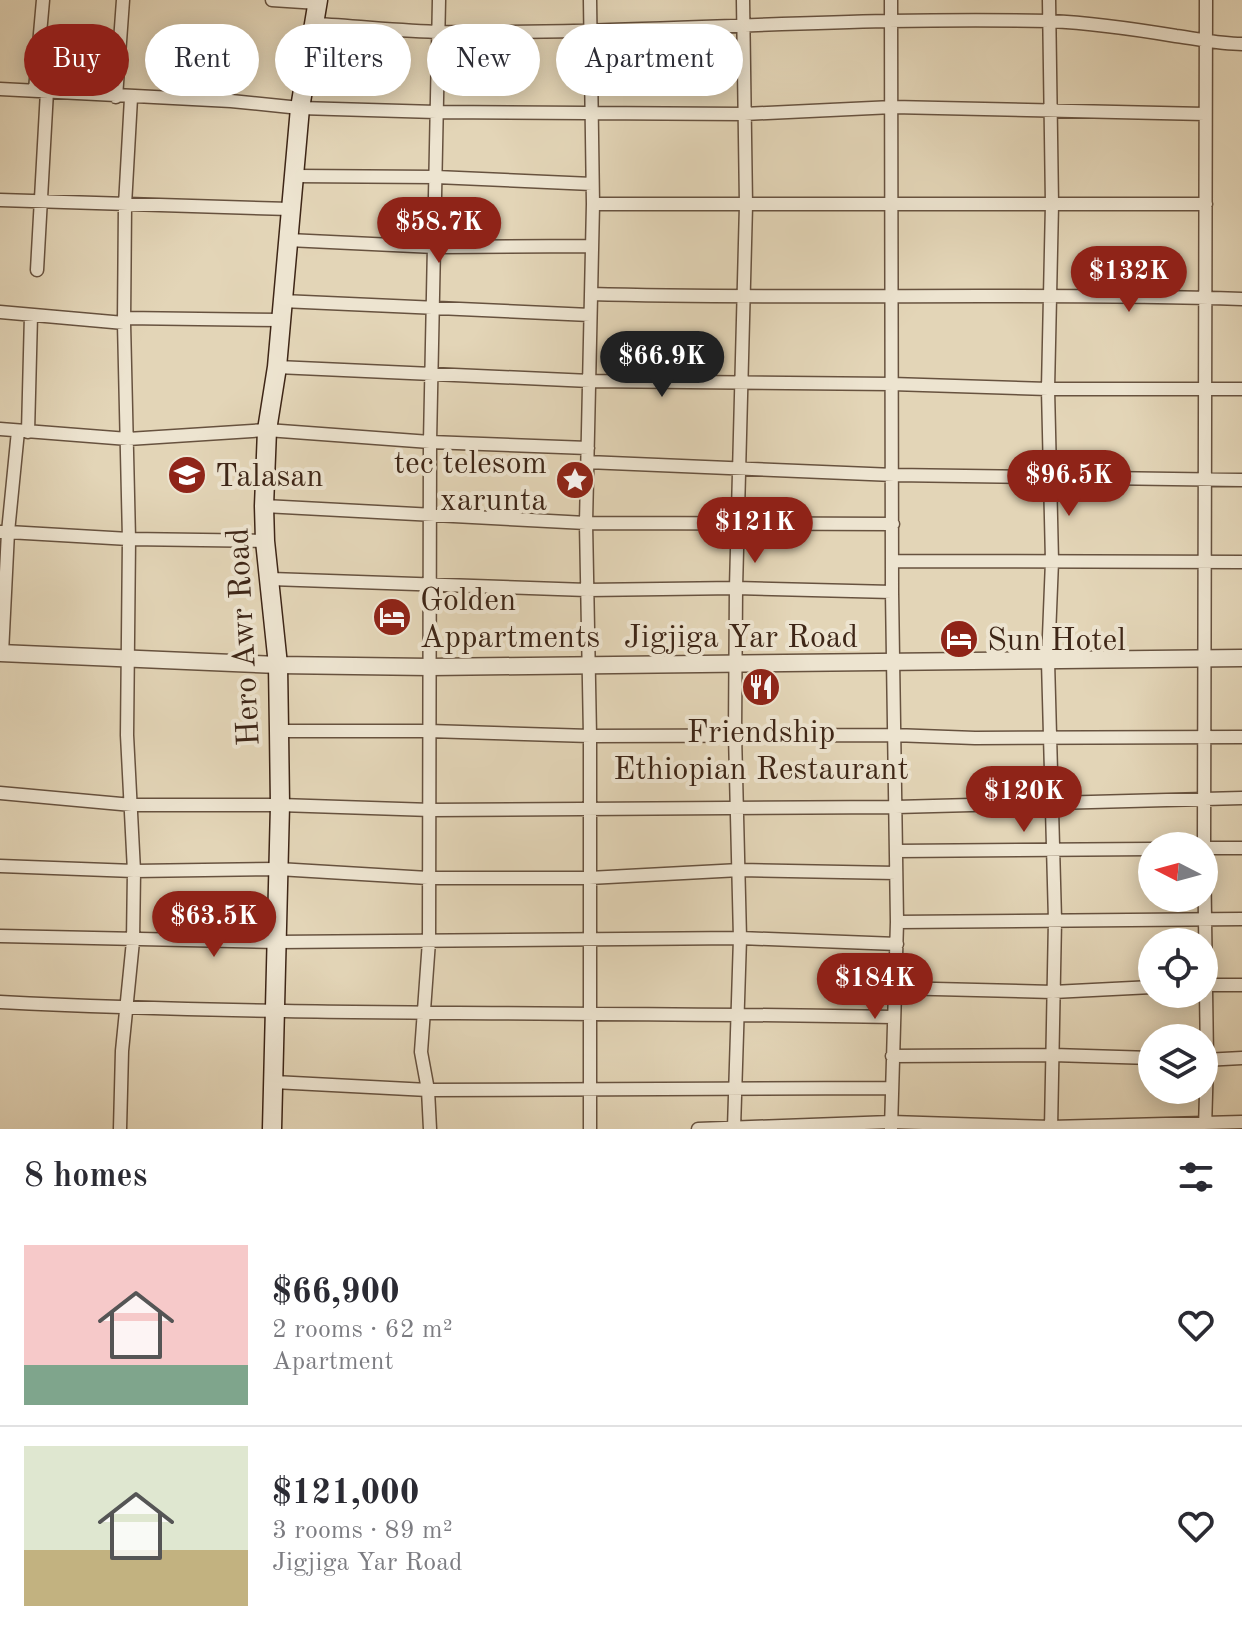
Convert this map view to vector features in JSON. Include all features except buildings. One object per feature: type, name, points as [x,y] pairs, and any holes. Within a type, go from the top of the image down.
[{"type":"main road","name":"Hero Awr Road","points":[[315,24],[318,1]]},
{"type":"main road","name":"Hero Awr Road","points":[[272,1129],[280,805],[278,665],[264,506],[267,430],[277,367],[302,96]]},
{"type":"street","points":[[42,24],[43,0]]},
{"type":"street","points":[[116,97],[123,0]]},
{"type":"street","points":[[272,0],[318,1]]},
{"type":"street","points":[[439,0],[439,24]]},
{"type":"street","points":[[590,0],[590,24]]},
{"type":"street","points":[[743,0],[742,24],[1049,21],[1101,24],[1213,43],[1242,44]]},
{"type":"street","points":[[891,0],[892,592],[897,922],[891,1126]]},
{"type":"street","points":[[1049,0],[1052,295],[1048,389],[1052,561],[1048,661],[1055,920],[1051,1128]]},
{"type":"street","points":[[1204,832],[1206,0]]},
{"type":"street","points":[[734,1128],[740,938],[735,734],[738,468],[746,205],[743,69]]},
{"type":"street","points":[[0,89],[24,90]]},
{"type":"street","points":[[37,270],[41,96]]},
{"type":"street","points":[[105,96],[231,101],[300,108],[592,115],[744,114],[893,107],[1205,114]]},
{"type":"street","points":[[430,1129],[428,1090],[421,1052],[429,941],[430,442],[435,308],[437,96]]},
{"type":"street","points":[[590,1129],[590,736],[586,523],[593,204],[592,96]]},
{"type":"street","points":[[120,1129],[122,1051],[133,941],[134,871],[127,735],[129,539],[124,320],[125,205],[131,98]]},
{"type":"street","points":[[295,176],[436,177],[592,184]]},
{"type":"street","points":[[0,200],[290,209]]},
{"type":"street","points":[[593,204],[1206,204]]},
{"type":"street","points":[[288,240],[435,247],[592,246]]},
{"type":"street","points":[[591,294],[743,298],[1052,295],[1242,299]]},
{"type":"street","points":[[0,312],[124,320],[281,310],[435,308],[590,315]]},
{"type":"street","points":[[1,653],[4,532],[23,431],[31,315]]},
{"type":"street","points":[[277,367],[590,381],[1242,389]]},
{"type":"street","points":[[0,429],[128,439],[267,430],[430,442],[588,448]]},
{"type":"street","points":[[587,462],[894,475],[1242,480]]},
{"type":"street","points":[[264,506],[586,523],[893,524]]},
{"type":"street","points":[[4,532],[129,539],[265,541]]},
{"type":"street","points":[[893,561],[1242,562]]},
{"type":"street","points":[[271,579],[587,590],[736,588],[892,592]]},
{"type":"street","name":"Jigjiga Yar Road","points":[[1,653],[278,665],[430,667],[1242,658]]},
{"type":"street","points":[[279,731],[429,731],[590,736],[1242,737]]},
{"type":"street","points":[[0,793],[132,805],[280,805],[431,810],[896,807],[1242,798]]},
{"type":"street","points":[[1218,847],[1242,848]]},
{"type":"street","points":[[896,851],[1138,849]]},
{"type":"street","points":[[0,866],[134,871],[278,869],[428,878],[589,878],[740,870],[896,873]]},
{"type":"street","points":[[1205,912],[1205,928]]},
{"type":"street","points":[[897,922],[1242,919]]},
{"type":"street","points":[[0,936],[277,942],[740,938],[897,944]]},
{"type":"street","points":[[1218,985],[1242,985]]},
{"type":"street","points":[[894,988],[1053,992],[1138,988]]},
{"type":"street","points":[[0,1002],[276,1012],[893,1017]]},
{"type":"street","points":[[892,1056],[1138,1058]]},
{"type":"street","points":[[1218,1059],[1242,1058]]},
{"type":"street","points":[[274,1082],[428,1090],[890,1088]]},
{"type":"street","points":[[1205,1104],[1205,1126]]},
{"type":"street","points":[[698,1129],[891,1126],[1051,1128],[1205,1126],[1242,1122]]},
{"type":"place","name":"Talasan","points":[[187,475]]},
{"type":"place","name":"tec telesom xarunta","points":[[575,480]]},
{"type":"place","name":"Golden Appartments","points":[[392,617]]},
{"type":"place","name":"Sun Hotel","points":[[959,639]]},
{"type":"place","name":"Friendship Ethiopian Restaurant","points":[[761,687]]}]
